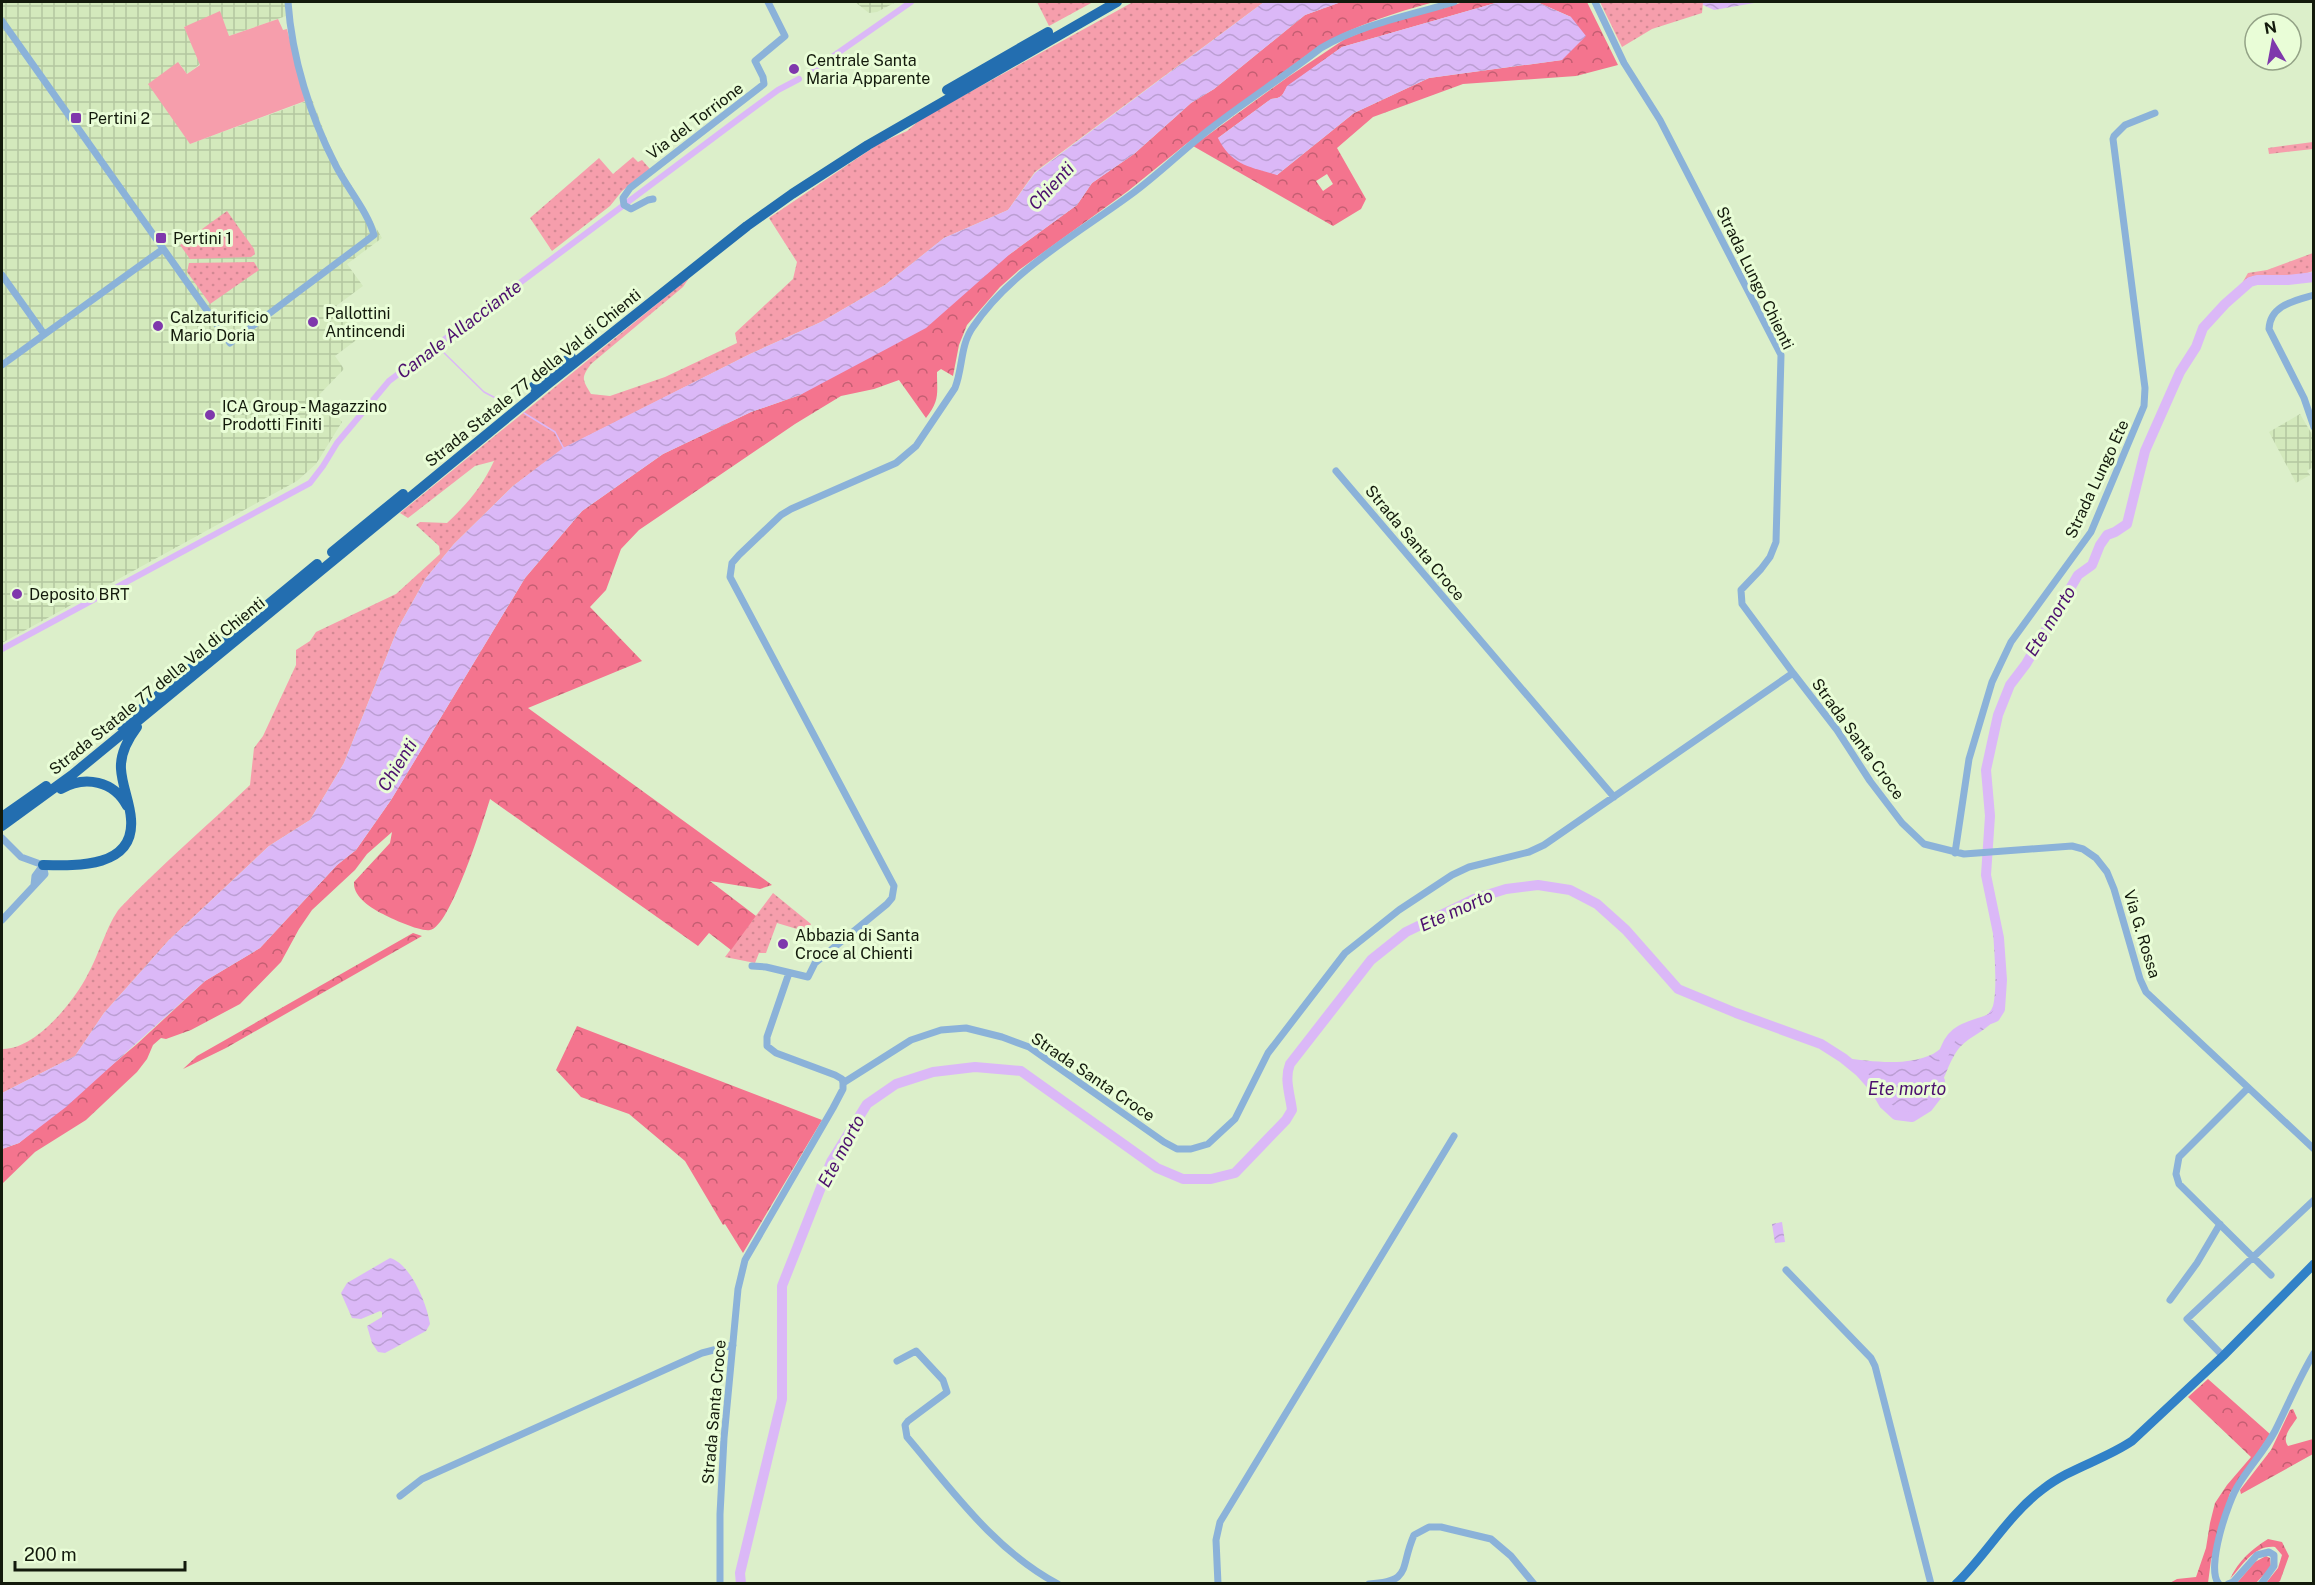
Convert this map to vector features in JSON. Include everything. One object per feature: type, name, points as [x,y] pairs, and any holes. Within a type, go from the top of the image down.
[{"type":"highway","name":"Strada Statale 77 della Val di Chienti","points":[[2,815],[97,746],[765,204],[838,155],[1102,2]]},
{"type":"highway","name":"Strada Statale 77 della Val di Chienti","points":[[702,256],[841,161],[1117,2]]},
{"type":"highway","name":"Strada Statale 77 della Val di Chienti","points":[[2,832],[239,639],[371,525]]},
{"type":"highway","points":[[41,871],[58,865],[99,862],[116,855],[121,850],[130,833],[130,810],[121,770],[123,755],[130,738],[144,721],[222,658],[239,639]]},
{"type":"highway","points":[[2,832],[63,787],[84,781],[105,784],[118,792],[130,810]]},
{"type":"main road","points":[[1956,1584],[2016,1512],[2059,1478],[2132,1441],[2223,1356],[2313,1264]]},
{"type":"street","points":[[2,21],[230,343],[374,235],[337,168],[316,120],[304,86],[288,2]]},
{"type":"street","name":"Via del Torrione","points":[[653,199],[644,201],[634,208],[627,208],[623,198],[630,188],[764,84],[755,61],[785,36],[768,2]]},
{"type":"street","points":[[752,966],[808,977],[815,963],[887,904],[892,898],[894,886],[730,577],[732,563],[791,508],[896,463],[916,446],[931,427],[955,388],[967,337],[973,326],[1006,288],[1030,267],[1134,192],[1212,128],[1321,48],[1377,23],[1454,2]]},
{"type":"street","name":"Strada Lungo Chienti","points":[[1595,2],[1624,63],[1660,120],[1781,355],[1776,542],[1770,557],[1741,590],[1741,597],[1742,604],[1793,673]]},
{"type":"street","name":"Strada Lungo Ete","points":[[1955,853],[1969,759],[1992,682],[2012,642],[2091,531],[2144,406],[2145,388],[2114,136],[2125,125],[2155,113]]},
{"type":"street","points":[[2,365],[163,249]]},
{"type":"street","points":[[2,275],[44,334]]},
{"type":"street","points":[[2313,295],[2280,308],[2270,318],[2269,329],[2304,398],[2313,427]]},
{"type":"street","name":"Strada Santa Croce","points":[[1336,471],[1614,797]]},
{"type":"street","name":"Strada Santa Croce","points":[[720,1584],[723,1470],[738,1289],[745,1260],[834,1108],[843,1089],[843,1083],[912,1040],[940,1030],[966,1028],[1002,1037],[1029,1047],[1164,1142],[1178,1149],[1191,1149],[1208,1144],[1235,1119],[1268,1053],[1345,953],[1399,910],[1452,875],[1487,861],[1529,852],[1544,845],[1793,673],[1837,730],[1870,781],[1902,823],[1924,844],[1964,854]]},
{"type":"street","points":[[2,832],[10,845],[41,871]]},
{"type":"street","name":"Via G. Rossa","points":[[1964,854],[2072,846],[2083,849],[2096,858],[2107,872],[2114,889],[2130,947],[2146,992],[2313,1149]]},
{"type":"street","points":[[28,861],[41,871]]},
{"type":"street","points":[[2,920],[34,885],[41,871]]},
{"type":"street","points":[[789,973],[767,1037],[767,1046],[776,1053],[835,1075],[842,1079],[843,1083]]},
{"type":"street","points":[[2248,1088],[2180,1157],[2176,1174],[2179,1184],[2271,1275]]},
{"type":"street","points":[[1218,1584],[1216,1540],[1220,1522],[1454,1136]]},
{"type":"street","points":[[2223,1356],[2187,1319],[2313,1200]]},
{"type":"street","points":[[2169,1300],[2197,1263],[2220,1224]]},
{"type":"street","points":[[1785,1270],[1871,1358],[1875,1366],[1931,1584]]},
{"type":"street","points":[[400,1496],[422,1479],[702,1353],[733,1345]]},
{"type":"street","points":[[897,1361],[916,1351],[943,1380],[947,1392],[908,1420],[904,1425],[907,1437],[994,1538],[1017,1557],[1058,1584]]},
{"type":"street","points":[[2219,1584],[2214,1576],[2213,1565],[2228,1505],[2238,1485],[2274,1433],[2313,1353]]},
{"type":"street","points":[[1369,1584],[1396,1580],[1403,1573],[1414,1536],[1429,1527],[1479,1534],[1498,1543],[1534,1584]]},
{"type":"street","points":[[2228,1584],[2233,1582],[2257,1555],[2269,1552],[2274,1555],[2274,1566],[2261,1584]]},
{"type":"shaded area","points":[[2,2],[285,2],[286,16],[229,36],[184,26],[200,64],[187,74],[179,63],[190,144],[312,99],[328,142],[340,166],[382,238],[347,264],[363,286],[336,306],[359,338],[335,356],[344,369],[319,395],[342,422],[316,464],[297,481],[2,643]]},
{"type":"shaded area","points":[[855,2],[896,2],[877,12],[869,13]]},
{"type":"shaded area","points":[[1037,2],[1093,2],[1049,26]]},
{"type":"shaded area","points":[[1133,2],[1264,2],[1035,172],[1008,210],[944,238],[885,285],[821,322],[750,354],[564,448],[513,486],[454,544],[426,578],[398,628],[344,763],[310,820],[269,846],[169,940],[104,1013],[75,1056],[2,1093],[2,1049],[27,1042],[52,1022],[82,985],[111,922],[120,908],[250,785],[254,748],[263,736],[296,665],[296,650],[310,641],[316,632],[396,594],[440,554],[439,546],[416,525],[420,522],[447,523],[474,494],[494,461],[475,466],[408,518],[400,513],[689,278],[683,287],[591,364],[584,379],[591,394],[610,396],[665,377],[737,343],[735,333],[793,279],[797,262],[769,218],[880,143],[907,131],[921,119]]},
{"type":"shaded area","points":[[1600,2],[1703,2],[1702,13],[1652,29],[1622,47]]},
{"type":"shaded area","points":[[220,11],[229,36],[278,19],[283,30],[287,29],[305,101],[190,144],[148,84],[178,62],[187,74],[200,65],[184,27]]},
{"type":"shaded area","points":[[2313,142],[2313,149],[2269,154],[2268,148]]},
{"type":"shaded area","points":[[633,157],[638,162],[642,160],[650,169],[622,191],[610,206],[552,251],[530,218],[599,158],[613,174]]},
{"type":"shaded area","points":[[227,211],[254,249],[255,254],[251,257],[190,259],[180,245]]},
{"type":"shaded area","points":[[2313,253],[2313,271],[2288,280],[2272,280],[2253,276],[2241,285],[2248,273],[2267,270]]},
{"type":"shaded area","points":[[254,262],[259,270],[210,304],[187,272],[189,263]]},
{"type":"shaded area","points":[[2300,414],[2313,436],[2313,467],[2307,471],[2310,475],[2296,483],[2269,432]]},
{"type":"shaded area","points":[[773,893],[811,924],[807,932],[777,923],[766,953],[759,953],[755,963],[725,957]]},
{"type":"green space","points":[[1341,2],[1434,2],[1375,20],[1319,46],[1186,144],[1128,191],[1019,270],[1000,287],[967,325],[959,345],[953,376],[941,369],[937,372],[936,401],[926,418],[899,380],[874,389],[841,396],[795,424],[639,530],[621,549],[606,590],[590,607],[642,661],[528,708],[772,885],[760,889],[710,881],[756,916],[731,950],[709,933],[698,946],[490,799],[456,893],[438,925],[426,930],[406,925],[373,909],[356,892],[354,882],[390,843],[392,832],[312,910],[281,962],[240,1004],[191,1030],[166,1039],[161,1038],[153,1045],[147,1059],[137,1072],[86,1120],[35,1152],[2,1184],[2,1149],[19,1143],[137,1044],[205,981],[260,948],[337,865],[356,850],[391,800],[525,578],[582,511],[663,454],[751,412],[800,395],[1010,254],[1077,205],[1092,183],[1134,154],[1191,103],[1214,89],[1305,15]]},
{"type":"green space","points":[[1464,2],[1499,2],[1342,47],[1287,87],[1281,96],[1271,99],[1218,138],[1277,175],[1354,113],[1429,78],[1562,60],[1571,17],[1537,2],[1587,2],[1618,65],[1576,76],[1463,84],[1373,117],[1337,148],[1366,199],[1361,209],[1333,226],[1193,146],[1345,39],[1375,27]],"holes":[[[1327,174],[1333,184],[1323,191],[1316,181]]]},
{"type":"green space","points":[[413,933],[422,936],[226,1048],[183,1069],[197,1056]]},
{"type":"green space","points":[[577,1026],[822,1120],[743,1253],[725,1224],[723,1225],[685,1161],[629,1114],[581,1097],[556,1070]]},
{"type":"green space","points":[[2208,1379],[2270,1434],[2230,1493],[2211,1560],[2208,1583],[2168,1584],[2177,1579],[2196,1577],[2206,1548],[2215,1503],[2251,1457],[2188,1397]]},
{"type":"green space","points":[[2293,1409],[2297,1418],[2288,1432],[2286,1443],[2288,1446],[2313,1439],[2313,1454],[2241,1494],[2240,1490],[2271,1450],[2290,1410]]},
{"type":"green space","points":[[2268,1539],[2282,1542],[2289,1556],[2280,1581],[2266,1583],[2278,1568],[2282,1555],[2275,1547],[2261,1549],[2255,1553],[2230,1579],[2246,1556]]},
{"type":"green space","points":[[2266,1556],[2270,1558],[2271,1567],[2256,1583],[2236,1584],[2255,1562]]},
{"type":"water","name":"Chienti","points":[[1264,2],[1341,2],[1305,15],[1214,89],[1191,103],[1134,154],[1092,183],[1077,205],[1010,254],[926,328],[800,395],[751,412],[663,454],[582,511],[525,578],[391,800],[356,850],[337,865],[260,948],[205,981],[66,1107],[19,1143],[2,1149],[2,1093],[75,1056],[104,1013],[169,940],[269,846],[310,820],[344,763],[398,628],[426,578],[454,544],[513,486],[563,448],[750,354],[821,322],[885,285],[944,238],[1008,210],[1035,173]]},
{"type":"water","points":[[1499,2],[1537,2],[1571,17],[1586,36],[1562,60],[1429,78],[1354,113],[1277,175],[1242,164],[1229,154],[1218,138],[1271,99],[1281,96],[1287,86],[1342,47]]},
{"type":"water","points":[[1703,2],[1760,2],[1714,10],[1703,5]]},
{"type":"water","name":"Ete morto","points":[[1990,897],[1996,921],[2002,971],[2000,1010],[1992,1022],[1960,1047],[1931,1103],[1923,1111],[1912,1116],[1894,1114],[1861,1072],[1843,1058],[1900,1062],[1923,1058],[1938,1051],[1964,1027],[1988,1014],[1995,996]]},
{"type":"water","points":[[1782,1222],[1785,1242],[1775,1243],[1772,1224]]},
{"type":"water","points":[[390,1258],[405,1268],[411,1276],[422,1296],[430,1324],[426,1331],[385,1353],[378,1352],[372,1343],[367,1326],[382,1317],[382,1312],[361,1319],[352,1318],[341,1293],[347,1283]]},
{"type":"waterway","name":"Canale Allacciante","points":[[809,73],[911,2]]},
{"type":"waterway","name":"Canale Allacciante","points":[[2,649],[310,483],[337,443],[389,381],[744,115],[778,90],[799,79]]},
{"type":"waterway","name":"Ete morto","points":[[1943,1057],[1946,1047],[1956,1033],[1995,1017],[2000,1009],[2002,980],[1999,938],[1986,875],[1990,816],[1986,770],[1998,715],[2010,685],[2026,664],[2078,575],[2092,565],[2107,535],[2127,524],[2145,451],[2180,372],[2196,347],[2203,328],[2250,282],[2314,277]]},
{"type":"waterway","points":[[436,345],[484,392],[505,403]]},
{"type":"waterway","points":[[524,413],[555,432],[564,449]]},
{"type":"waterway","name":"Ete morto","points":[[741,1584],[740,1573],[782,1399],[782,1286],[831,1162],[867,1104],[896,1084],[933,1072],[975,1067],[1021,1071],[1157,1168],[1183,1179],[1211,1179],[1235,1173],[1286,1120],[1292,1110],[1287,1081],[1290,1064],[1371,960],[1406,932],[1474,899],[1506,889],[1538,885],[1570,890],[1597,904],[1626,930],[1678,989],[1821,1044],[1843,1058],[1859,1071],[1876,1090],[1884,1104],[1896,1115],[1912,1117],[1928,1107],[1938,1094],[1940,1081]]},
{"type":"place","name":"Centrale Santa Maria Apparente","points":[[794,69]]},
{"type":"place","name":"Pertini 2","points":[[76,118]]},
{"type":"place","name":"Pertini 1","points":[[161,238]]},
{"type":"place","name":"Pallottini Antincendi","points":[[313,322]]},
{"type":"place","name":"Calzaturificio Mario Doria","points":[[158,326]]},
{"type":"place","name":"ICA Group - Magazzino Prodotti Finiti","points":[[210,415]]},
{"type":"place","name":"Deposito BRT","points":[[17,594]]},
{"type":"place","name":"Abbazia di Santa Croce al Chienti","points":[[783,944]]}]
